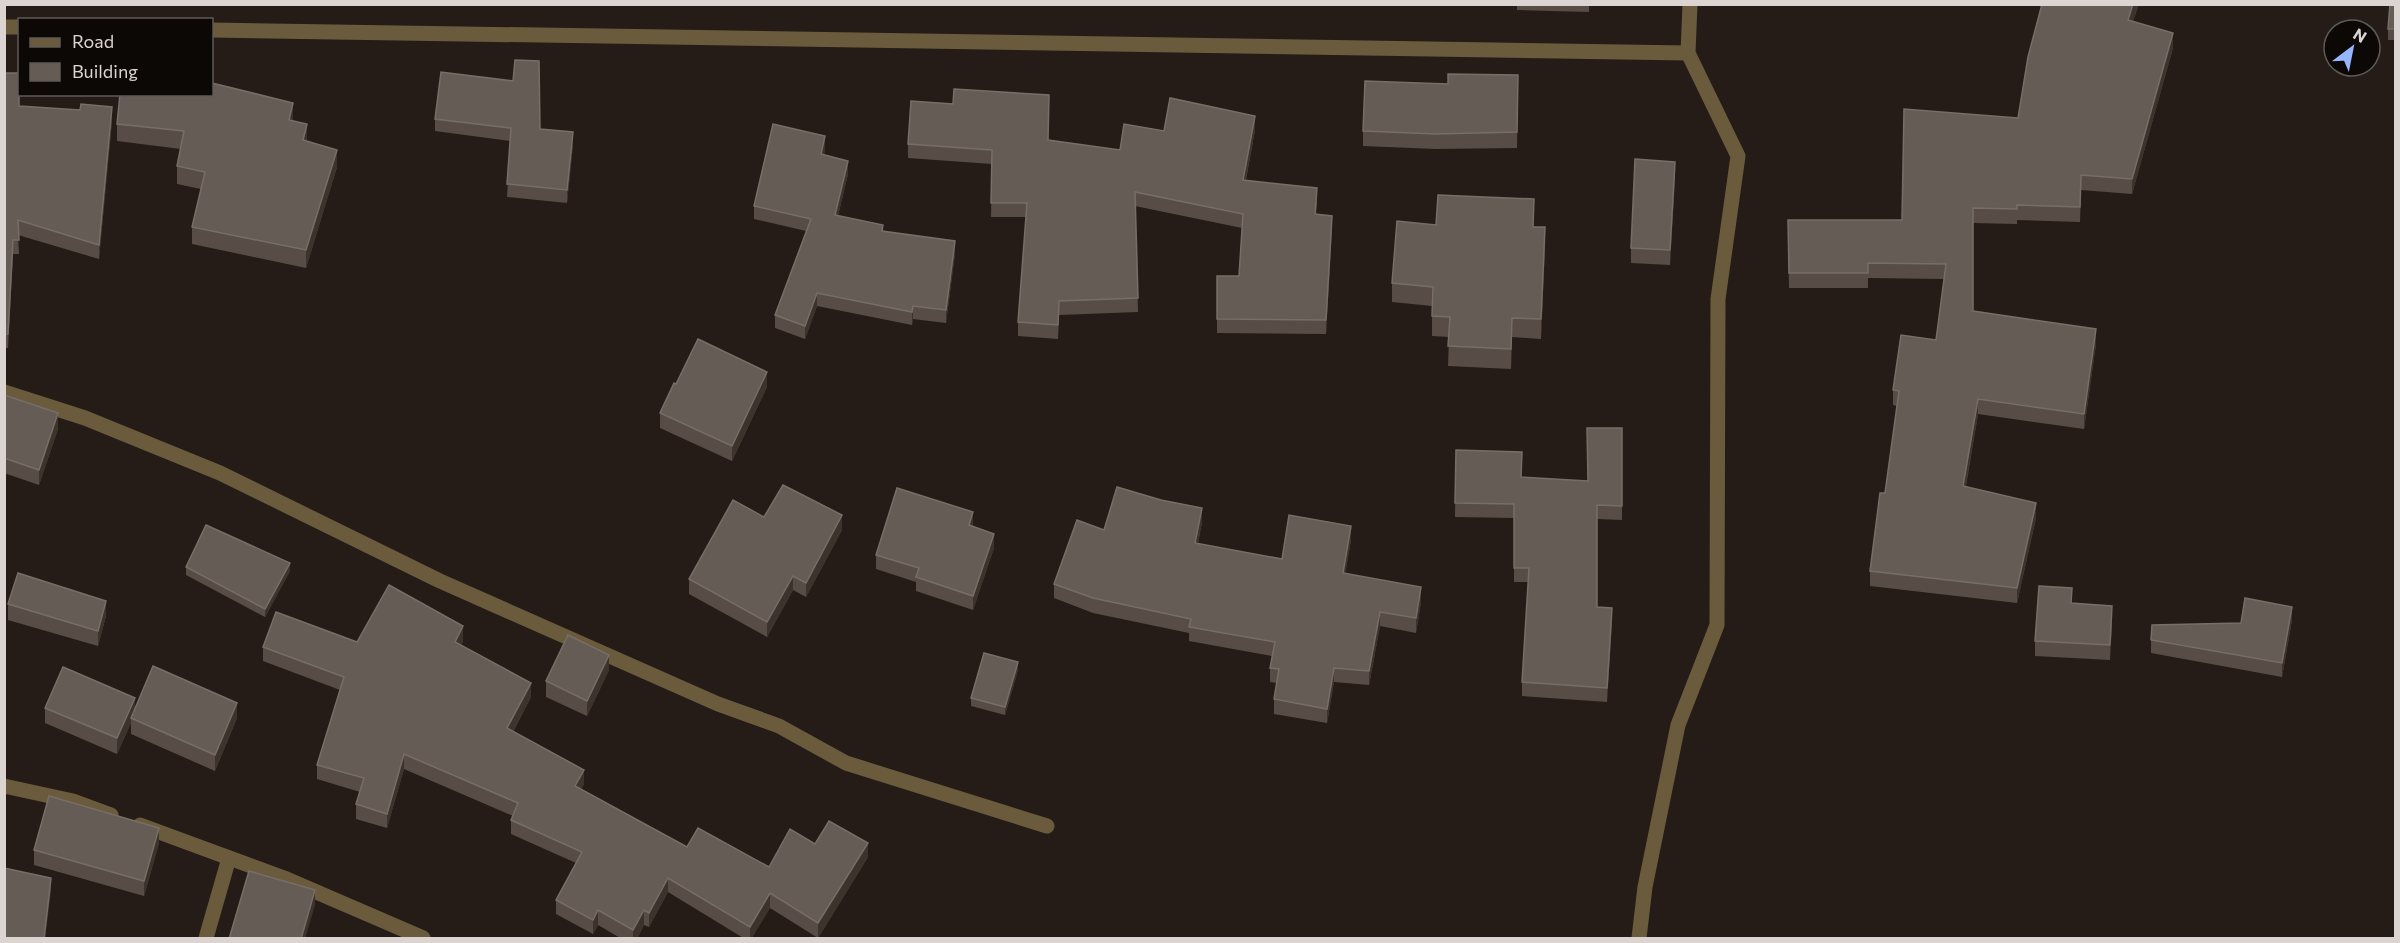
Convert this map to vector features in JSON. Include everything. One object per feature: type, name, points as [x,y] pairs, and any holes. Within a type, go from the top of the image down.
[{"type":"street","points":[[1639,939],[1645,887],[1678,725],[1717,625],[1718,299],[1738,156],[1688,52],[1690,4]]},
{"type":"street","points":[[213,30],[1688,52]]},
{"type":"street","points":[[4,392],[85,418],[220,473],[440,581],[718,704],[779,726],[846,763],[1047,826]]},
{"type":"street","points":[[4,786],[73,801],[284,878],[423,939]]},
{"type":"street","points":[[206,939],[229,858]]},
{"type":"building","points":[[2042,4],[2133,4],[2128,20],[2173,33],[2132,179],[2081,175],[2080,207],[2017,205],[2017,209],[1973,208],[1973,311],[2096,329],[2084,414],[1978,399],[1963,486],[2036,503],[2017,588],[1870,571],[1880,493],[1885,493],[1899,391],[1893,390],[1901,335],[1936,340],[1946,264],[1868,263],[1868,273],[1789,273],[1788,220],[1902,220],[1904,109],[2018,118],[2028,57]]},
{"type":"building","points":[[2390,4],[2396,4],[2396,29],[2388,29]]},
{"type":"building","points":[[515,60],[539,61],[540,129],[573,132],[567,190],[507,184],[511,128],[435,119],[441,72],[513,81]]},
{"type":"building","points":[[4,73],[18,73],[19,106],[80,110],[81,104],[112,107],[99,245],[18,220],[19,240],[13,240],[8,334],[4,334]]},
{"type":"building","points":[[1448,74],[1518,75],[1517,132],[1436,134],[1363,131],[1365,81],[1448,84]]},
{"type":"building","points":[[213,83],[293,103],[289,120],[307,124],[303,140],[337,150],[306,250],[192,227],[205,172],[177,166],[184,131],[117,124],[120,96],[213,96]]},
{"type":"building","points":[[954,89],[1049,95],[1048,140],[1120,150],[1124,124],[1164,131],[1170,98],[1255,116],[1243,180],[1317,188],[1315,214],[1332,216],[1326,320],[1217,319],[1217,276],[1239,276],[1243,214],[1135,192],[1138,298],[1059,301],[1058,325],[1018,322],[1027,203],[991,203],[992,150],[908,144],[911,101],[953,104]]},
{"type":"building","points":[[773,124],[825,136],[821,154],[848,161],[835,215],[883,225],[882,231],[955,241],[946,310],[913,306],[912,312],[817,293],[805,326],[775,315],[811,219],[754,206]]},
{"type":"building","points":[[1635,159],[1675,162],[1670,250],[1631,248]]},
{"type":"building","points":[[1438,195],[1534,199],[1533,227],[1545,227],[1541,319],[1512,318],[1511,349],[1448,346],[1450,317],[1432,316],[1433,287],[1392,283],[1397,221],[1436,225]]},
{"type":"building","points":[[698,339],[767,372],[732,446],[660,413]]},
{"type":"building","points":[[4,395],[58,413],[39,470],[4,458]]},
{"type":"building","points":[[1587,428],[1622,428],[1622,506],[1597,505],[1597,607],[1612,608],[1607,688],[1522,682],[1529,568],[1514,568],[1514,504],[1455,503],[1456,450],[1522,452],[1521,477],[1588,481]]},
{"type":"building","points":[[783,485],[842,515],[806,583],[793,576],[767,622],[689,579],[733,500],[764,517]]},
{"type":"building","points":[[1117,487],[1161,500],[1202,508],[1195,543],[1282,559],[1289,515],[1351,526],[1343,573],[1421,587],[1416,618],[1380,612],[1369,671],[1334,668],[1327,709],[1274,699],[1279,669],[1270,668],[1275,642],[1189,627],[1191,619],[1093,598],[1054,584],[1077,520],[1104,530]]},
{"type":"building","points":[[897,488],[973,512],[969,525],[994,534],[973,596],[916,577],[919,568],[876,555]]},
{"type":"building","points":[[206,525],[290,563],[265,609],[186,567]]},
{"type":"building","points":[[18,573],[106,601],[98,631],[8,604]]},
{"type":"building","points":[[389,585],[463,626],[455,642],[531,683],[507,728],[584,770],[575,786],[687,847],[698,828],[769,867],[790,829],[815,844],[829,821],[868,843],[818,923],[770,893],[750,927],[668,878],[649,913],[644,910],[633,930],[598,910],[593,920],[556,900],[582,852],[511,820],[518,803],[404,754],[387,814],[356,804],[364,778],[317,765],[344,677],[263,647],[276,612],[357,642]]},
{"type":"building","points":[[2039,586],[2072,588],[2071,603],[2112,606],[2110,645],[2035,641]]},
{"type":"building","points":[[2245,598],[2292,607],[2282,663],[2151,640],[2152,625],[2241,623]]},
{"type":"building","points":[[568,635],[609,655],[587,701],[546,681]]},
{"type":"building","points":[[984,653],[1018,662],[1005,707],[971,698]]},
{"type":"building","points":[[153,666],[237,703],[215,755],[131,718]]},
{"type":"building","points":[[63,667],[135,698],[117,738],[45,708]]},
{"type":"building","points":[[49,796],[159,828],[144,881],[34,850]]},
{"type":"building","points":[[4,868],[51,878],[44,939],[4,939]]},
{"type":"building","points":[[249,871],[315,890],[301,939],[229,939]]}]
